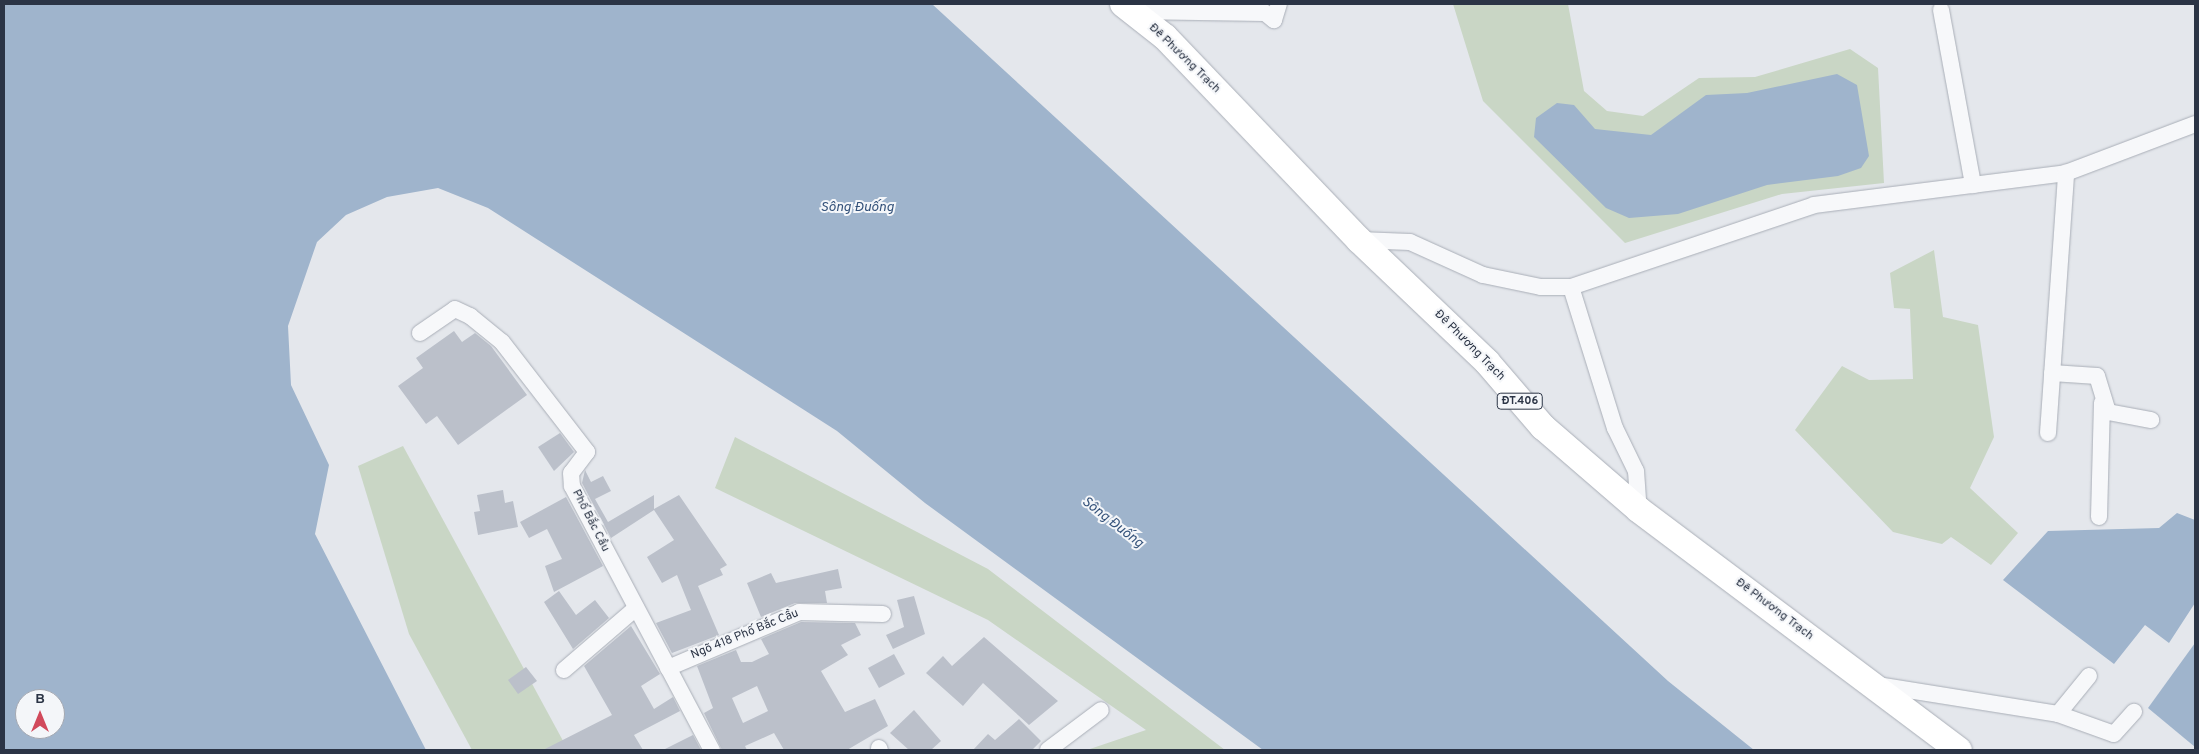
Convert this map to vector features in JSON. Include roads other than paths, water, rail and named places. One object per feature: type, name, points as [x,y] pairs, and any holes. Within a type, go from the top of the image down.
[{"type":"main road","name":"Đê Phương Trạch","points":[[1128,7],[1165,37],[1359,240],[1487,362],[1543,427],[1639,510],[1959,750]]},
{"type":"street","points":[[1128,7],[1260,8],[1274,20],[1279,4]]},
{"type":"street","points":[[1941,10],[1973,185]]},
{"type":"street","points":[[1359,240],[1410,242],[1483,275],[1541,287],[1571,287],[1814,205],[2066,173],[2195,124]]},
{"type":"street","points":[[2048,433],[2066,173]]},
{"type":"street","points":[[1571,287],[1616,428],[1636,471],[1639,510]]},
{"type":"street","name":"Phố Bắc Cầu","points":[[420,333],[455,309],[502,342],[587,452],[571,473],[570,482],[712,750]]},
{"type":"street","points":[[2052,373],[2097,376],[2102,403],[2099,517]]},
{"type":"street","points":[[2102,403],[2108,412],[2151,420]]},
{"type":"street","points":[[564,670],[636,608]]},
{"type":"street","name":"Ngõ 418 Phố Bắc Cầu","points":[[668,668],[799,612],[883,614]]},
{"type":"street","points":[[2058,714],[2089,676]]},
{"type":"street","points":[[1874,685],[2058,714],[2114,734],[2134,712]]},
{"type":"street","points":[[1048,750],[1101,710]]},
{"type":"water","name":"Sông Đuống","points":[[4,4],[932,4],[1668,681],[1754,750],[1263,750],[925,503],[837,431],[488,208],[438,188],[387,197],[346,215],[317,242],[288,326],[291,385],[329,465],[315,534],[426,750],[4,750]]},
{"type":"water","points":[[1837,74],[1857,85],[1869,156],[1861,168],[1838,176],[1767,185],[1678,214],[1629,218],[1606,208],[1534,137],[1536,118],[1557,103],[1574,105],[1595,129],[1651,135],[1706,95],[1747,93]]},
{"type":"water","points":[[2177,513],[2195,520],[2195,603],[2169,643],[2145,625],[2114,664],[2003,580],[2048,531],[2159,528]]},
{"type":"water","points":[[2195,643],[2195,747],[2148,708]]}]
